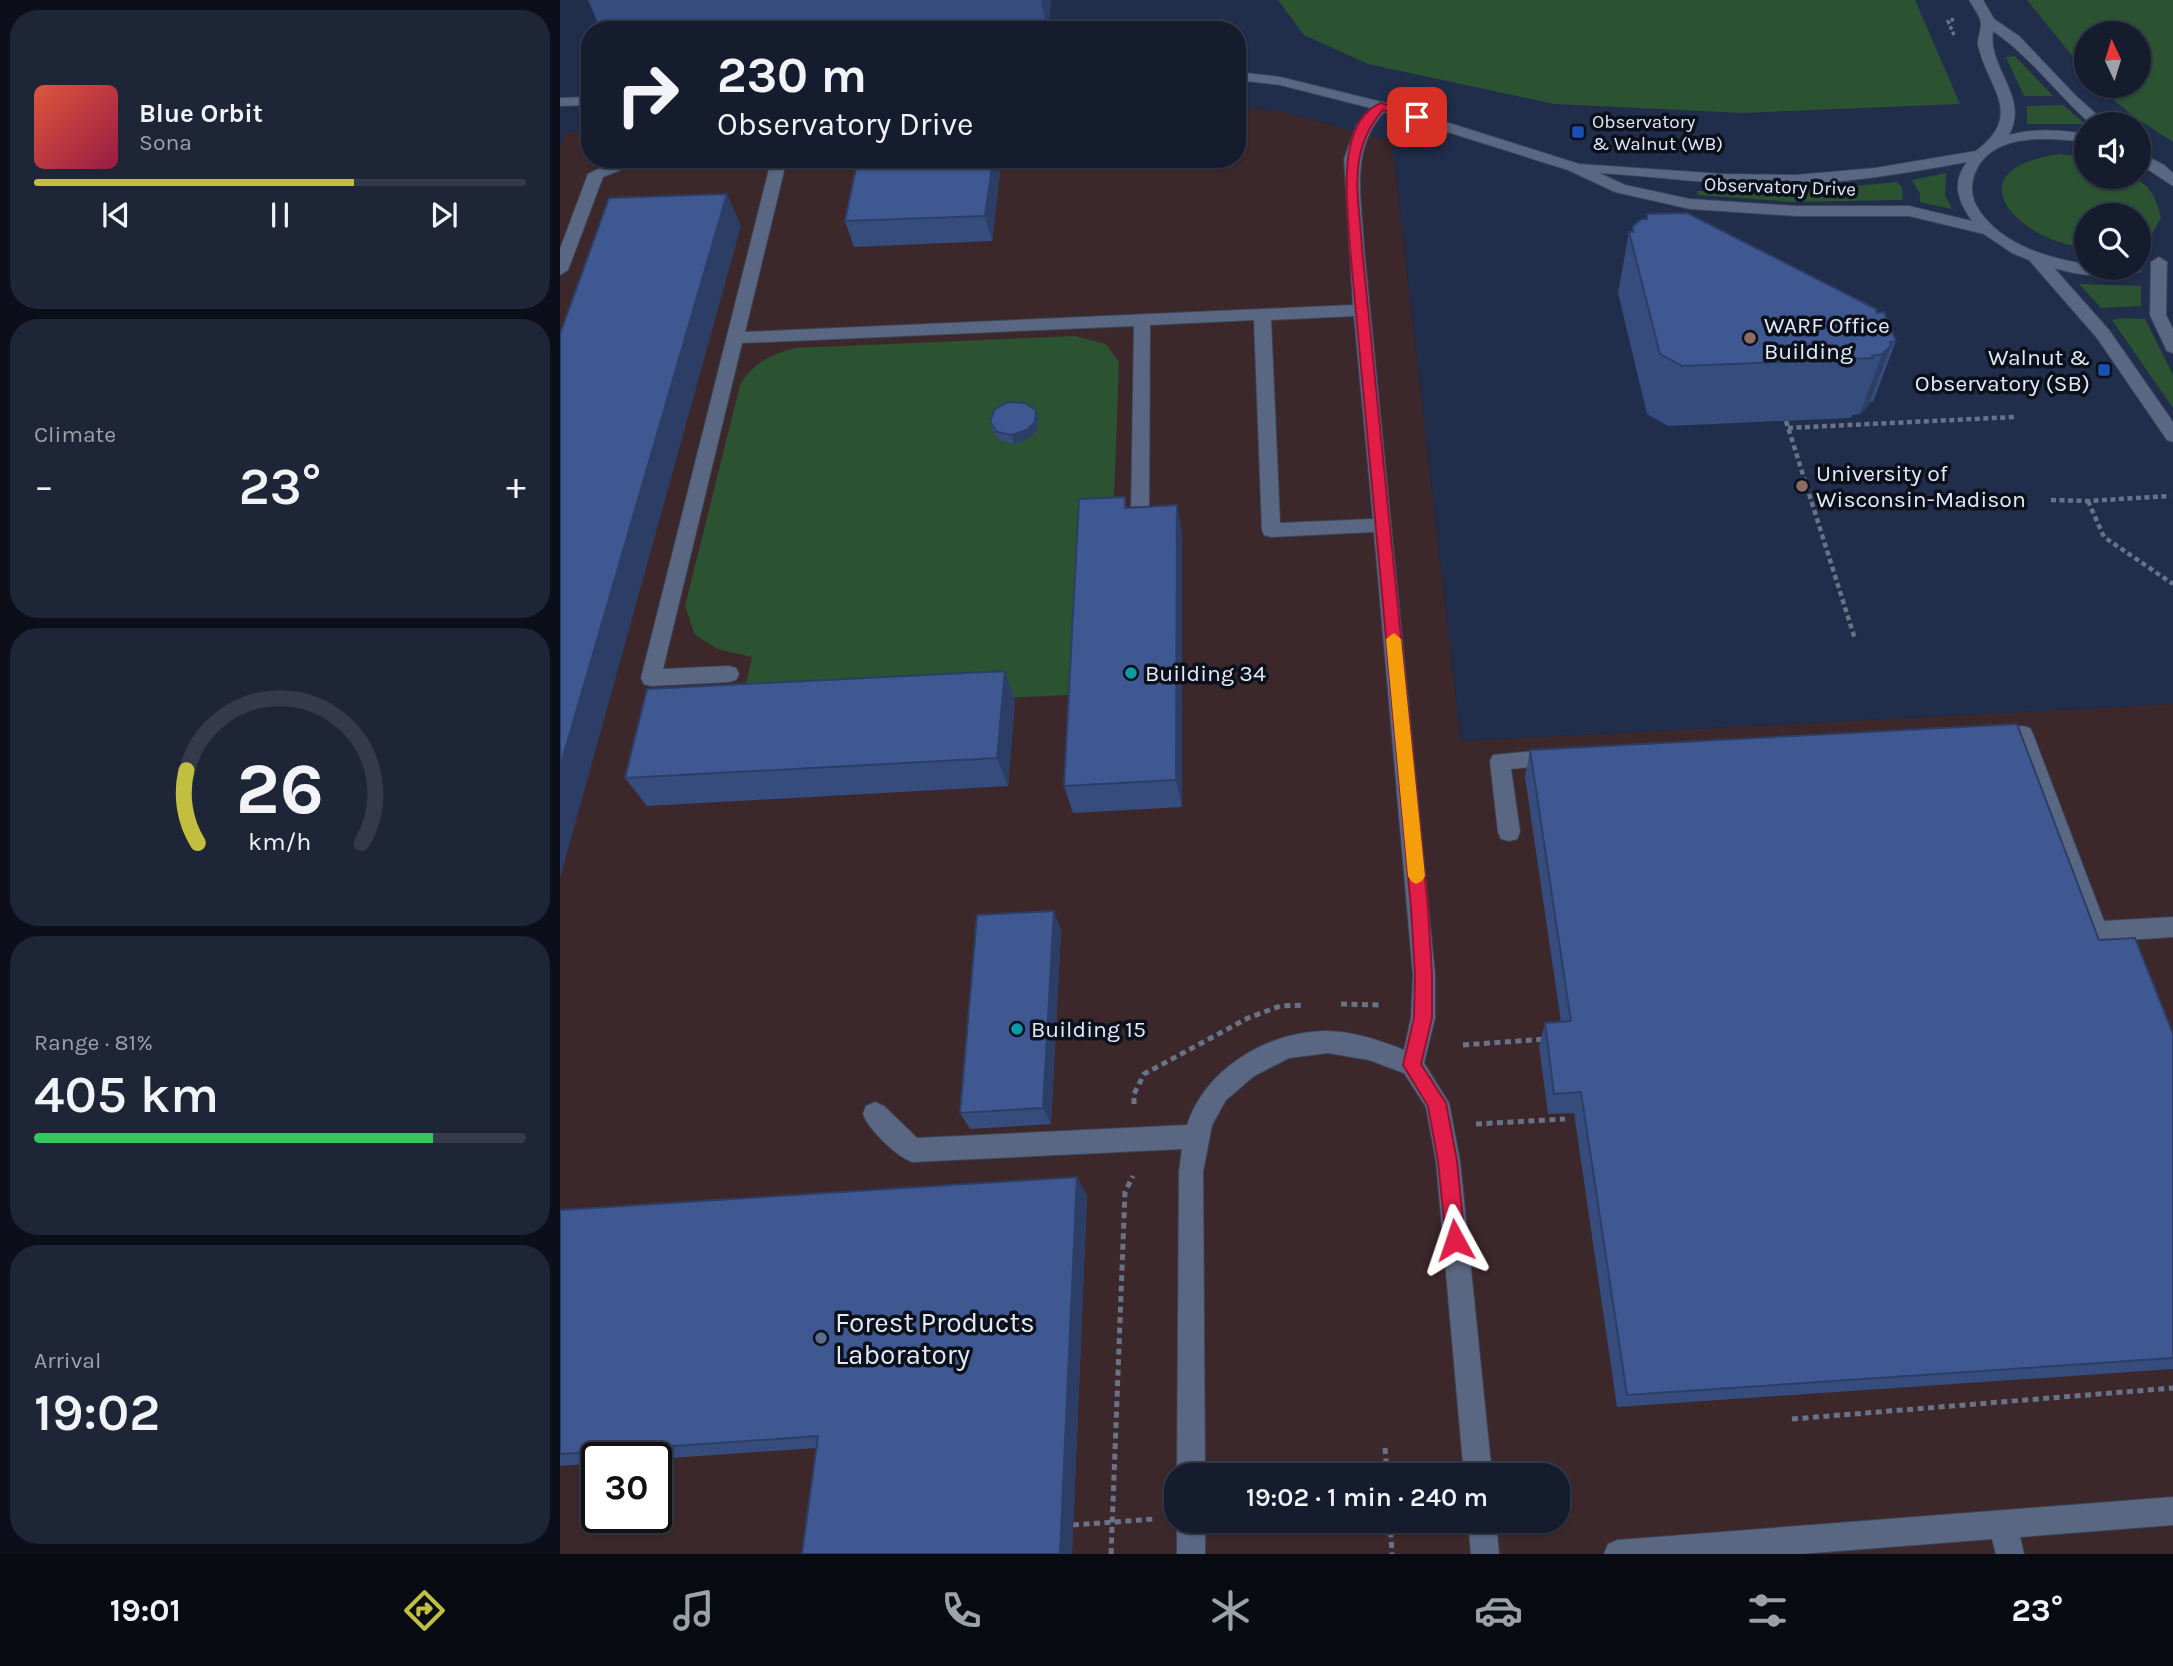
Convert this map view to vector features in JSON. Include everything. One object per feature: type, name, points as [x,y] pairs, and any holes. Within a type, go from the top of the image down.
[{"type":"street","points":[[1976,0],[1988,22],[2014,40],[2086,112]]},
{"type":"street","points":[[1988,22],[1984,42],[2004,89],[2008,117],[2006,132],[1994,145]]},
{"type":"street","name":"Observatory Drive","points":[[1246,77],[1280,81],[1381,106],[1573,167],[1620,189],[1690,204],[1796,211],[1909,211],[1988,230]]},
{"type":"street","points":[[560,102],[581,101]]},
{"type":"street","points":[[1381,106],[1363,126],[1352,159],[1362,310],[1424,975],[1423,1018],[1412,1065]]},
{"type":"street","points":[[2074,136],[2023,135],[1994,145],[1978,155],[1965,177],[1968,203],[1988,230],[2009,245],[2035,257],[2074,268]]},
{"type":"street","name":"Observatory Drive","points":[[1573,167],[1760,180],[1831,179],[1978,155]]},
{"type":"street","points":[[560,270],[596,174],[611,168]]},
{"type":"street","points":[[729,674],[651,678],[777,168]]},
{"type":"street","points":[[2166,169],[2173,181]]},
{"type":"street","points":[[2035,257],[2103,334],[2173,436]]},
{"type":"street","points":[[2166,257],[2158,314],[2173,347]]},
{"type":"street","points":[[735,338],[1362,310]]},
{"type":"street","points":[[1262,315],[1271,530],[1383,525]]},
{"type":"street","points":[[1140,515],[1142,320]]},
{"type":"street","points":[[1968,737],[2023,734],[2097,932],[2173,928]]},
{"type":"street","points":[[1509,832],[1500,761],[1583,757]]},
{"type":"street","points":[[1191,1463],[1191,1172],[1196,1136],[1206,1109],[1226,1081],[1269,1053],[1310,1041],[1371,1048],[1412,1065],[1437,1103],[1448,1161],[1477,1463]]},
{"type":"street","points":[[875,1114],[912,1150],[1196,1136]]},
{"type":"street","points":[[1618,1554],[2173,1511]]},
{"type":"street","points":[[2002,1524],[2010,1554]]},
{"type":"street","points":[[1191,1533],[1191,1554]]},
{"type":"street","points":[[1483,1533],[1485,1554]]},
{"type":"path","points":[[1948,21],[1954,37]]},
{"type":"path","points":[[1788,428],[2014,417]]},
{"type":"path","points":[[1786,421],[1855,639]]},
{"type":"path","points":[[2052,500],[2088,502],[2170,496]]},
{"type":"path","points":[[2088,502],[2104,537],[2173,584]]},
{"type":"path","points":[[1463,1045],[1555,1039]]},
{"type":"path","points":[[1472,1125],[1565,1119]]},
{"type":"path","points":[[1792,1419],[2173,1388]]},
{"type":"path","points":[[1385,1448],[1386,1463]]},
{"type":"path","points":[[1073,1525],[1163,1518]]},
{"type":"path","points":[[1391,1533],[1392,1554]]},
{"type":"shaded area","name":"University of Wisconsin-Madison","points":[[560,0],[2173,0],[2173,704],[1461,741],[1392,141],[1284,112],[1246,107],[1246,21],[581,21],[581,131],[566,132],[560,147]]},
{"type":"shaded area","points":[[1246,107],[1284,112],[1392,141],[1461,741],[2173,704],[2173,1554],[560,1554],[560,147],[566,132],[581,131],[581,168],[1246,168]]},
{"type":"green space","points":[[1278,0],[1915,0],[1960,104],[1742,113],[1554,104],[1368,64],[1304,35]]},
{"type":"green space","points":[[2027,0],[2173,0],[2173,142],[2151,128],[2151,112],[2128,112],[2111,98],[2151,98],[2151,21],[2074,21],[2074,58]]},
{"type":"green space","points":[[2015,56],[2053,96],[2024,96],[2006,57]]},
{"type":"green space","points":[[2063,105],[2074,114],[2074,124],[2027,124],[2027,106]]},
{"type":"green space","points":[[2059,154],[2074,156],[2074,189],[2148,189],[2161,218],[2151,235],[2151,203],[2074,203],[2074,246],[2061,243],[2037,233],[2006,204],[2002,189],[2008,174],[2026,162]]},
{"type":"green space","points":[[1946,173],[1945,195],[1952,209],[1920,202],[1920,194],[1912,180]]},
{"type":"green space","points":[[1897,182],[1902,187],[1903,200],[1792,202],[1698,195],[1697,191],[1814,190]]},
{"type":"green space","points":[[2079,284],[2141,286],[2141,306],[2101,308]]},
{"type":"green space","points":[[2145,319],[2173,375],[2173,408],[2112,320]]},
{"type":"green space","points":[[1075,336],[1106,344],[1119,362],[1113,526],[1078,527],[1068,695],[740,711],[752,657],[718,649],[695,635],[685,606],[740,385],[751,370],[770,357],[795,348]]},
{"type":"building","points":[[856,168],[992,168],[985,216],[845,221]]},
{"type":"building","points":[[727,194],[560,767],[560,334],[609,198]]},
{"type":"building","points":[[1687,213],[1876,309],[1877,313],[1884,312],[1896,341],[1890,342],[1891,346],[1882,354],[1872,356],[1873,358],[1682,366],[1660,354],[1629,232],[1633,232],[1633,226],[1642,219],[1647,219],[1647,214]]},
{"type":"building","points":[[1008,402],[1025,403],[1036,410],[1035,422],[1027,430],[1012,435],[997,432],[990,422],[994,410]]},
{"type":"building","name":"Building 34","points":[[1125,497],[1125,508],[1177,505],[1176,780],[1064,786],[1079,499]]},
{"type":"building","points":[[1005,671],[997,758],[625,778],[647,689]]},
{"type":"building","points":[[2017,724],[2099,940],[2135,938],[2173,1034],[2173,1358],[1627,1395],[1581,1092],[1554,1094],[1545,1023],[1571,1021],[1530,750]]},
{"type":"building","name":"Building 15","points":[[1054,911],[1043,1108],[960,1113],[977,915]]},
{"type":"building","name":"Forest Products Laboratory","points":[[1077,1177],[1060,1554],[802,1554],[818,1436],[672,1446],[672,1442],[581,1442],[581,1453],[560,1454],[560,1210]]},
{"type":"slow traffic","points":[[1394,639],[1416,876]]},
{"type":"place","name":"Observatory & Walnut (WB)","points":[[1578,132]]},
{"type":"place","name":"WARF Office Building","points":[[1750,338]]},
{"type":"place","name":"Walnut & Observatory (SB)","points":[[2104,370]]},
{"type":"place","name":"University of Wisconsin-Madison","points":[[1802,486]]},
{"type":"place","name":"Building 34","points":[[1131,673]]},
{"type":"place","name":"Building 15","points":[[1017,1029]]},
{"type":"place","name":"Forest Products Laboratory","points":[[821,1338]]},
{"type":"route","points":[[1417,117],[1381,106],[1363,126],[1352,159],[1356,248],[1424,975],[1423,1018],[1412,1065],[1437,1103],[1448,1161],[1455,1240]]}]
